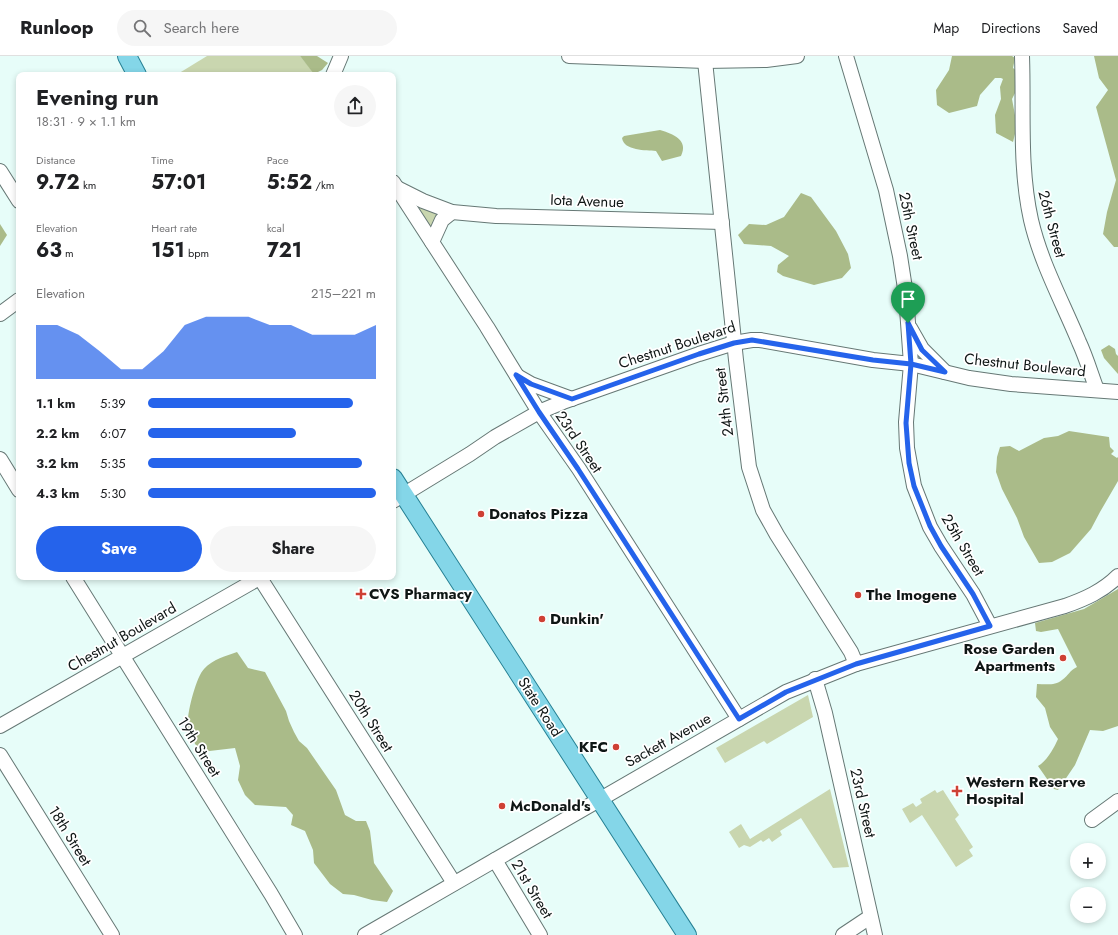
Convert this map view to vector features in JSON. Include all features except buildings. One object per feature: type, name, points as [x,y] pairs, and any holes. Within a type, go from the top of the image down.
[{"type":"main road","points":[[127,56],[135,72]]},
{"type":"main road","name":"State Road","points":[[398,498],[599,799],[687,935]]},
{"type":"street","points":[[334,72],[341,56]]},
{"type":"street","points":[[569,56],[705,61],[766,60],[797,56]]},
{"type":"street","name":"25th Street","points":[[846,56],[891,211],[900,256],[906,295],[911,364],[906,423],[909,463],[914,486],[930,526],[941,546],[973,594],[990,626]]},
{"type":"street","name":"26th Street","points":[[1022,56],[1023,164],[1031,219],[1049,276],[1080,342],[1097,390]]},
{"type":"street","name":"24th Street","points":[[705,61],[734,343],[748,460],[755,489],[762,507],[777,535],[851,652],[856,664]]},
{"type":"street","points":[[0,171],[16,196]]},
{"type":"street","name":"Iota Avenue","points":[[396,186],[423,201],[452,212],[496,216],[722,222]]},
{"type":"street","name":"23rd Street","points":[[396,187],[539,412],[578,469],[739,719]]},
{"type":"street","points":[[432,242],[442,220],[452,212]]},
{"type":"street","points":[[0,314],[16,302]]},
{"type":"street","points":[[908,323],[922,350],[945,372]]},
{"type":"street","name":"Chestnut Boulevard","points":[[398,498],[539,412],[699,354],[734,343],[752,340],[760,340],[873,360],[911,364],[969,378],[1011,384],[1118,392]]},
{"type":"street","points":[[516,375],[531,384],[572,399]]},
{"type":"street","points":[[0,459],[16,485]]},
{"type":"street","name":"Sackett Avenue","points":[[365,935],[383,931],[454,883],[786,692],[815,679],[856,664],[1058,608],[1086,598],[1105,587],[1118,576]]},
{"type":"street","name":"19th Street","points":[[75,580],[295,935]]},
{"type":"street","name":"Chestnut Boulevard","points":[[0,726],[123,656],[251,580]]},
{"type":"street","name":"20th Street","points":[[254,580],[454,883]]},
{"type":"street","name":"23rd Street","points":[[815,679],[826,719],[875,935]]},
{"type":"street","name":"18th Street","points":[[0,755],[112,935]]},
{"type":"street","points":[[1092,820],[1118,801]]},
{"type":"street","name":"21st Street","points":[[495,860],[540,935]]},
{"type":"street","points":[[843,935],[870,917]]},
{"type":"green space","points":[[207,56],[300,56],[313,72],[181,72]]},
{"type":"green space","points":[[300,56],[317,56],[328,63],[322,70],[312,72]]},
{"type":"green space","points":[[952,56],[1012,56],[1015,58],[1013,68],[1021,74],[1017,89],[1012,99],[1017,126],[1013,142],[996,133],[995,115],[1001,99],[1000,87],[1003,79],[1001,78],[995,78],[980,95],[977,106],[949,113],[937,105],[936,90],[949,70]]},
{"type":"green space","points":[[1094,56],[1118,56],[1118,247],[1114,247],[1103,234],[1107,212],[1116,180],[1096,107],[1108,90],[1099,78]]},
{"type":"green space","points":[[660,130],[678,138],[683,146],[681,156],[662,161],[656,151],[631,148],[622,138],[624,136]]},
{"type":"green space","points":[[801,193],[811,197],[836,231],[848,254],[851,268],[842,278],[814,285],[783,276],[777,272],[778,265],[789,256],[771,246],[744,244],[738,235],[749,224],[766,225],[784,217]]},
{"type":"green space","points":[[417,205],[439,214],[432,230],[416,206]]},
{"type":"green space","points":[[0,224],[7,235],[0,246]]},
{"type":"green space","points":[[1109,345],[1115,349],[1118,356],[1118,374],[1104,358],[1101,350]]},
{"type":"green space","points":[[1069,431],[1109,437],[1110,447],[1114,451],[1111,454],[1117,458],[1118,457],[1118,481],[1091,529],[1070,553],[1052,562],[1039,563],[1024,537],[1017,518],[1002,489],[996,472],[997,457],[1000,447],[1010,446],[1019,451],[1044,438],[1058,436]]},
{"type":"green space","points":[[1118,589],[1118,726],[1103,731],[1090,730],[1075,765],[1058,790],[1054,789],[1038,766],[1047,758],[1058,739],[1050,727],[1045,708],[1036,697],[1037,684],[1059,682],[1077,667],[1058,629],[1041,632],[1036,631],[1035,623],[1084,609]]},
{"type":"green space","points":[[237,652],[248,668],[265,672],[286,711],[289,721],[299,741],[307,748],[336,790],[345,815],[356,821],[366,821],[370,831],[374,863],[393,891],[387,902],[343,894],[330,884],[314,863],[313,850],[305,831],[291,825],[293,815],[286,807],[255,805],[245,795],[238,780],[240,766],[235,748],[201,752],[193,740],[188,727],[188,722],[192,697],[201,673],[211,663]]},
{"type":"green space","points":[[808,695],[813,717],[767,744],[764,741],[725,763],[716,748]]},
{"type":"green space","points":[[830,789],[849,867],[833,868],[801,818],[780,831],[782,835],[772,842],[769,838],[763,842],[761,840],[750,847],[744,845],[739,848],[729,832],[741,824],[750,839]]},
{"type":"green space","points":[[935,790],[937,793],[943,790],[959,815],[955,819],[973,847],[969,850],[973,856],[956,867],[922,815],[910,823],[902,809],[913,803],[916,807],[922,803],[920,799]]},
{"type":"place","name":"Donatos Pizza","points":[[481,514]]},
{"type":"place","name":"CVS Pharmacy","points":[[361,594]]},
{"type":"place","name":"The Imogene","points":[[858,595]]},
{"type":"place","name":"Dunkin'","points":[[542,619]]},
{"type":"place","name":"Rose Garden Apartments","points":[[1063,658]]},
{"type":"place","name":"KFC","points":[[616,747]]},
{"type":"place","name":"Western Reserve Hospital","points":[[957,791]]},
{"type":"place","name":"McDonald's","points":[[502,806]]},
{"type":"route","points":[[908,323],[911,364],[873,360],[760,340],[752,340],[734,343],[699,354],[572,399],[531,384],[516,375],[739,719],[786,692],[815,679],[856,664],[990,626],[973,594],[941,546],[930,526],[914,486],[907,448],[906,423],[911,364],[945,372],[922,350],[908,323]]}]
